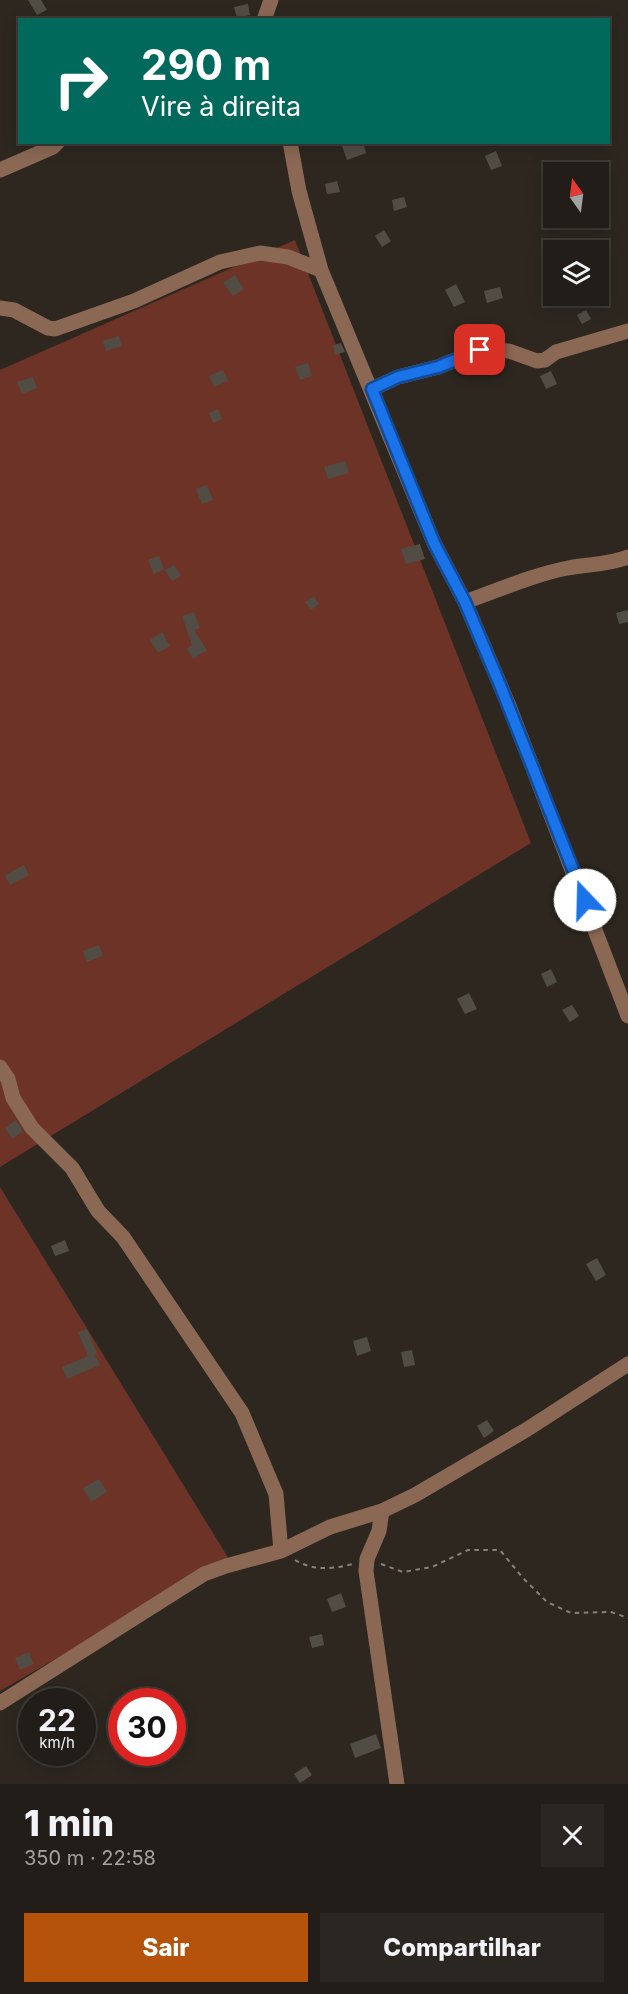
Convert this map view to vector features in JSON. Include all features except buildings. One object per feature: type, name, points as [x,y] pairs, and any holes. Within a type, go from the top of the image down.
[{"type":"street","points":[[265,18],[271,0]]},
{"type":"street","points":[[0,170],[56,144]]},
{"type":"street","points":[[290,144],[299,191],[321,270],[434,543],[465,602],[509,706],[628,1016]]},
{"type":"street","points":[[0,308],[14,310],[55,329],[134,301],[220,262],[260,252],[288,256],[321,270]]},
{"type":"street","points":[[372,389],[398,377],[438,367],[480,350],[509,351],[537,361],[545,360],[556,352],[628,331]]},
{"type":"street","points":[[465,602],[536,576],[569,568],[614,563],[628,557]]},
{"type":"street","points":[[0,1067],[8,1079],[13,1098],[32,1128],[72,1168],[98,1211],[123,1237],[242,1413],[276,1494],[281,1551]]},
{"type":"street","points":[[0,1703],[204,1575],[226,1566],[281,1551],[330,1527],[382,1511],[415,1495],[526,1431],[628,1364]]},
{"type":"street","points":[[382,1511],[379,1531],[367,1559],[366,1571],[397,1784]]},
{"type":"path","points":[[281,1551],[300,1563],[325,1570],[367,1559],[403,1572],[432,1567],[468,1550],[500,1550],[547,1602],[572,1613],[610,1612],[628,1618]]},
{"type":"shaded area","points":[[295,240],[531,843],[0,1167],[0,370]]},
{"type":"shaded area","points":[[0,1187],[229,1559],[0,1691]]},
{"type":"route","points":[[480,350],[438,367],[398,377],[372,389],[434,543],[465,602],[509,706],[585,900]]}]
